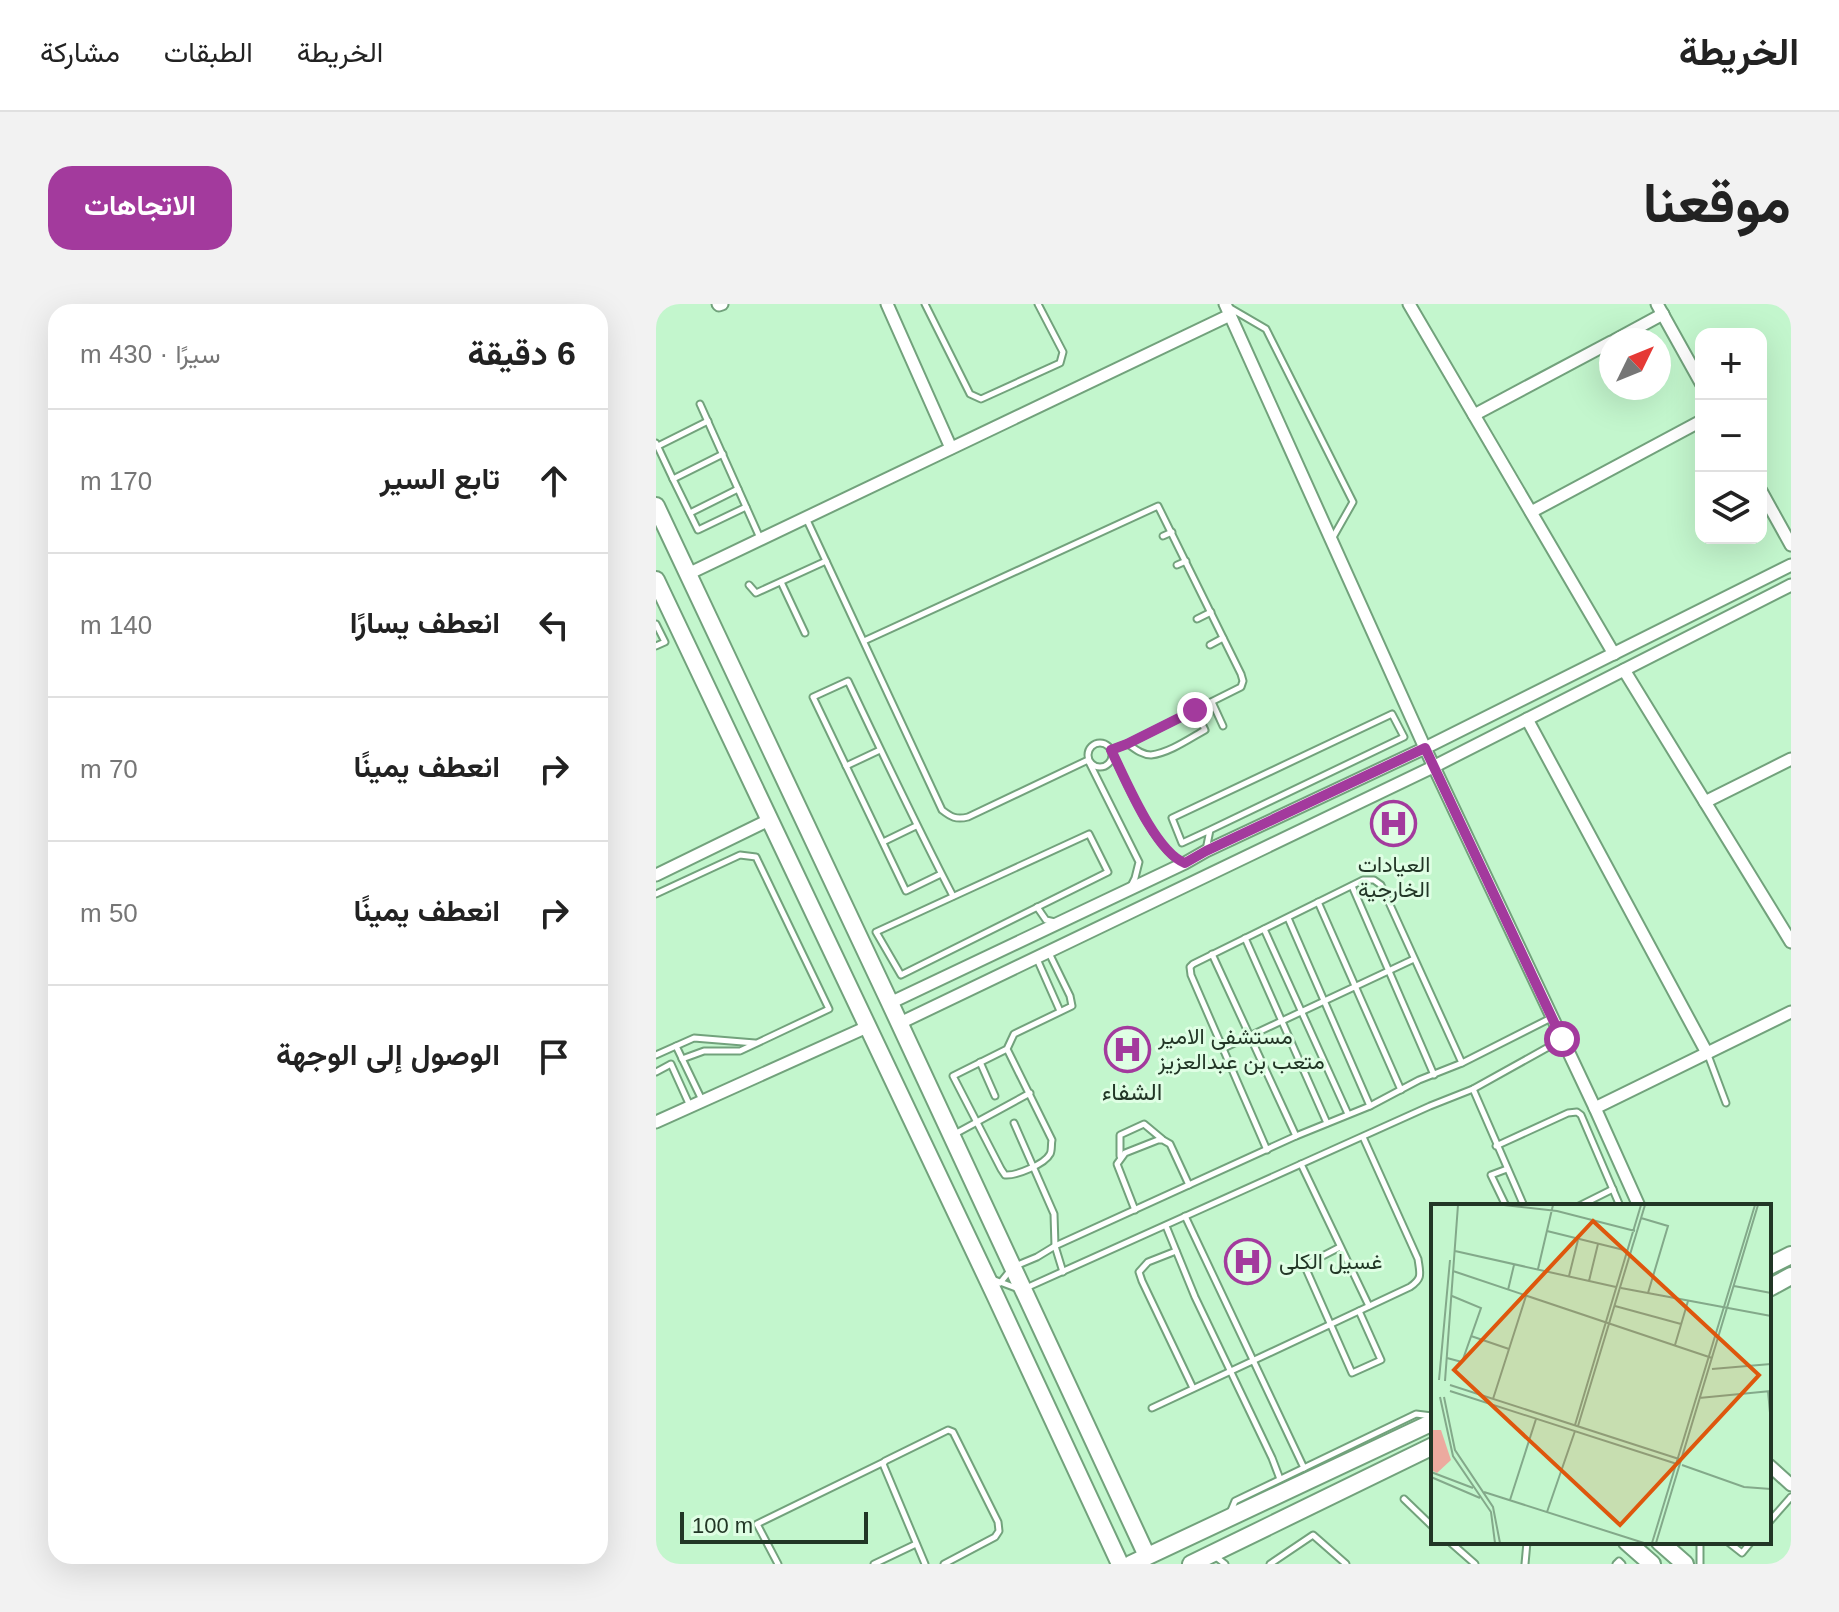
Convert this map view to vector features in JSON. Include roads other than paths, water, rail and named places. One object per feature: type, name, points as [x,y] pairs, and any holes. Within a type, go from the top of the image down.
[{"type":"street","points":[[887,304],[951,448]]},
{"type":"street","points":[[1409,304],[1614,654]]},
{"type":"street","points":[[688,574],[951,448],[1227,308],[1425,748],[1638,1204]]},
{"type":"street","points":[[1632,328],[1660,309],[1695,372]]},
{"type":"street","points":[[1474,415],[1599,348]]},
{"type":"street","points":[[1531,512],[1695,424]]},
{"type":"street","points":[[1767,502],[1791,545]]},
{"type":"street","points":[[656,506],[1147,1556]]},
{"type":"street","points":[[890,1003],[1425,748],[1791,565]]},
{"type":"street","points":[[656,580],[924,1146],[994,1285],[1120,1564]]},
{"type":"street","points":[[900,1023],[1435,766],[1791,585]]},
{"type":"street","points":[[1624,670],[1791,942]]},
{"type":"street","points":[[1527,719],[1707,1053]]},
{"type":"street","points":[[1705,802],[1791,759]]},
{"type":"street","points":[[656,875],[769,820]]},
{"type":"street","points":[[1033,935],[1043,955]]},
{"type":"street","points":[[1595,1108],[1791,1012]]},
{"type":"street","points":[[656,1122],[867,1027]]},
{"type":"street","points":[[924,1146],[952,1135]]},
{"type":"street","points":[[1771,1265],[1791,1255]]},
{"type":"street","points":[[1771,1287],[1791,1276]]},
{"type":"street","points":[[1131,1564],[1431,1420]]},
{"type":"street","points":[[1191,1564],[1219,1559],[1431,1447]]},
{"type":"street","points":[[1771,1467],[1791,1485]]},
{"type":"street","points":[[1629,1544],[1652,1564]]},
{"type":"street","points":[[1662,1544],[1685,1564]]},
{"type":"lane","points":[[925,304],[970,394],[981,399],[1060,363],[1063,352],[1038,304]]},
{"type":"lane","points":[[1227,308],[1266,329],[1353,502],[1331,540]]},
{"type":"lane","points":[[700,404],[760,539]]},
{"type":"lane","points":[[708,421],[657,444],[698,530],[746,507]]},
{"type":"lane","points":[[673,479],[723,454]]},
{"type":"lane","points":[[690,513],[738,489]]},
{"type":"lane","points":[[864,641],[1158,506],[1243,681],[1241,687],[1111,750]]},
{"type":"lane","points":[[806,518],[942,810],[951,817],[968,817],[1088,760]]},
{"type":"lane","points":[[1163,536],[1172,532]]},
{"type":"lane","points":[[749,585],[756,593],[826,561]]},
{"type":"lane","points":[[1177,565],[1186,561]]},
{"type":"lane","points":[[781,582],[805,633]]},
{"type":"lane","points":[[1197,619],[1211,612]]},
{"type":"lane","points":[[656,624],[665,642],[656,646]]},
{"type":"lane","points":[[1210,645],[1223,638]]},
{"type":"lane","points":[[941,874],[906,891],[813,697],[848,681],[916,826],[953,896]]},
{"type":"lane","points":[[1212,702],[1223,726]]},
{"type":"lane","points":[[1127,744],[1149,755],[1165,751],[1205,730],[1195,710]]},
{"type":"lane","points":[[1392,714],[1404,737],[1210,830],[1182,843],[1172,818],[1392,714]]},
{"type":"lane","points":[[1128,890],[1139,862],[1088,760],[1089,748],[1095,743],[1104,743],[1111,750],[1151,827],[1168,852],[1185,863]]},
{"type":"lane","points":[[846,766],[880,750]]},
{"type":"lane","points":[[1088,760],[1096,767],[1104,767],[1112,757],[1111,750]]},
{"type":"lane","points":[[1371,753],[1390,765]]},
{"type":"lane","points":[[883,842],[916,826]]},
{"type":"lane","points":[[1206,851],[1210,830]]},
{"type":"lane","points":[[1089,834],[1108,872],[901,975],[876,932],[953,896],[1089,834]]},
{"type":"lane","points":[[656,894],[740,855],[756,857],[829,1009],[740,1051],[704,1051],[682,1059]]},
{"type":"lane","points":[[1267,1150],[1190,971],[1193,964],[1212,954],[1363,880],[1374,880],[1381,885],[1462,1063]]},
{"type":"lane","points":[[1352,886],[1434,1075]]},
{"type":"lane","points":[[1318,902],[1401,1090]]},
{"type":"lane","points":[[1037,907],[1046,920],[1060,923]]},
{"type":"lane","points":[[1288,918],[1370,1106]]},
{"type":"lane","points":[[1264,929],[1348,1114]]},
{"type":"lane","points":[[1245,938],[1327,1123]]},
{"type":"lane","points":[[1212,954],[1296,1136]]},
{"type":"lane","points":[[1043,955],[1060,1011]]},
{"type":"lane","points":[[1007,1049],[1052,1140],[1051,1153],[1046,1159],[1013,1176],[1005,1175],[1001,1169],[953,1076],[1007,1049],[1014,1034],[1072,1006],[1043,955]]},
{"type":"lane","points":[[1224,1048],[1414,959]]},
{"type":"lane","points":[[994,1285],[1013,1267],[1055,1246],[1296,1136],[1370,1106],[1552,1017]]},
{"type":"lane","points":[[656,1055],[694,1038],[756,1043]]},
{"type":"lane","points":[[994,1285],[1022,1289],[1063,1272],[1473,1089],[1562,1039]]},
{"type":"lane","points":[[676,1046],[702,1101]]},
{"type":"lane","points":[[665,1051],[690,1106]]},
{"type":"lane","points":[[1707,1053],[1726,1103]]},
{"type":"lane","points":[[980,1062],[995,1096]]},
{"type":"lane","points":[[656,1072],[671,1064]]},
{"type":"lane","points":[[1473,1089],[1523,1204]]},
{"type":"lane","points":[[952,1135],[1030,1093]]},
{"type":"lane","points":[[1496,1146],[1568,1113],[1577,1112],[1619,1204]]},
{"type":"lane","points":[[1014,1123],[1054,1214],[1055,1246],[1063,1272]]},
{"type":"lane","points":[[1120,1158],[1120,1135],[1144,1124],[1170,1144],[1189,1185]]},
{"type":"lane","points":[[1152,1408],[1418,1282],[1421,1275],[1418,1259],[1363,1137]]},
{"type":"lane","points":[[1135,1210],[1117,1164],[1125,1153],[1163,1140]]},
{"type":"lane","points":[[1301,1164],[1369,1306]]},
{"type":"lane","points":[[1505,1204],[1491,1175],[1507,1169]]},
{"type":"lane","points":[[1583,1204],[1613,1189]]},
{"type":"lane","points":[[1185,1216],[1304,1468]]},
{"type":"lane","points":[[1166,1226],[1195,1297],[1280,1479]]},
{"type":"lane","points":[[1340,1247],[1311,1262],[1306,1269],[1352,1373],[1381,1360],[1359,1311]]},
{"type":"lane","points":[[1176,1251],[1148,1262],[1139,1272],[1193,1388]]},
{"type":"lane","points":[[1226,1521],[1235,1501],[1416,1414],[1431,1418]]},
{"type":"lane","points":[[778,1564],[757,1524],[948,1430],[953,1432],[998,1522],[999,1531],[995,1537],[944,1564]]},
{"type":"lane","points":[[884,1462],[925,1564]]},
{"type":"lane","points":[[1771,1517],[1791,1497]]},
{"type":"lane","points":[[1404,1499],[1431,1525]]},
{"type":"lane","points":[[1275,1563],[1313,1535],[1346,1564]]},
{"type":"lane","points":[[874,1564],[916,1544]]},
{"type":"lane","points":[[1452,1544],[1475,1564]]},
{"type":"lane","points":[[1525,1564],[1527,1544]]},
{"type":"lane","points":[[1731,1544],[1742,1553],[1749,1544]]},
{"type":"place","name":"العيادات الخارجية","points":[[1394,823]]},
{"type":"place","name":"مستشفى الامير متعب بن عبدالعزيز","points":[[1127,1049]]},
{"type":"place","name":"غسيل الكلى","points":[[1248,1261]]},
{"type":"district","name":"الشفاء","points":[[1132,1091]]}]
